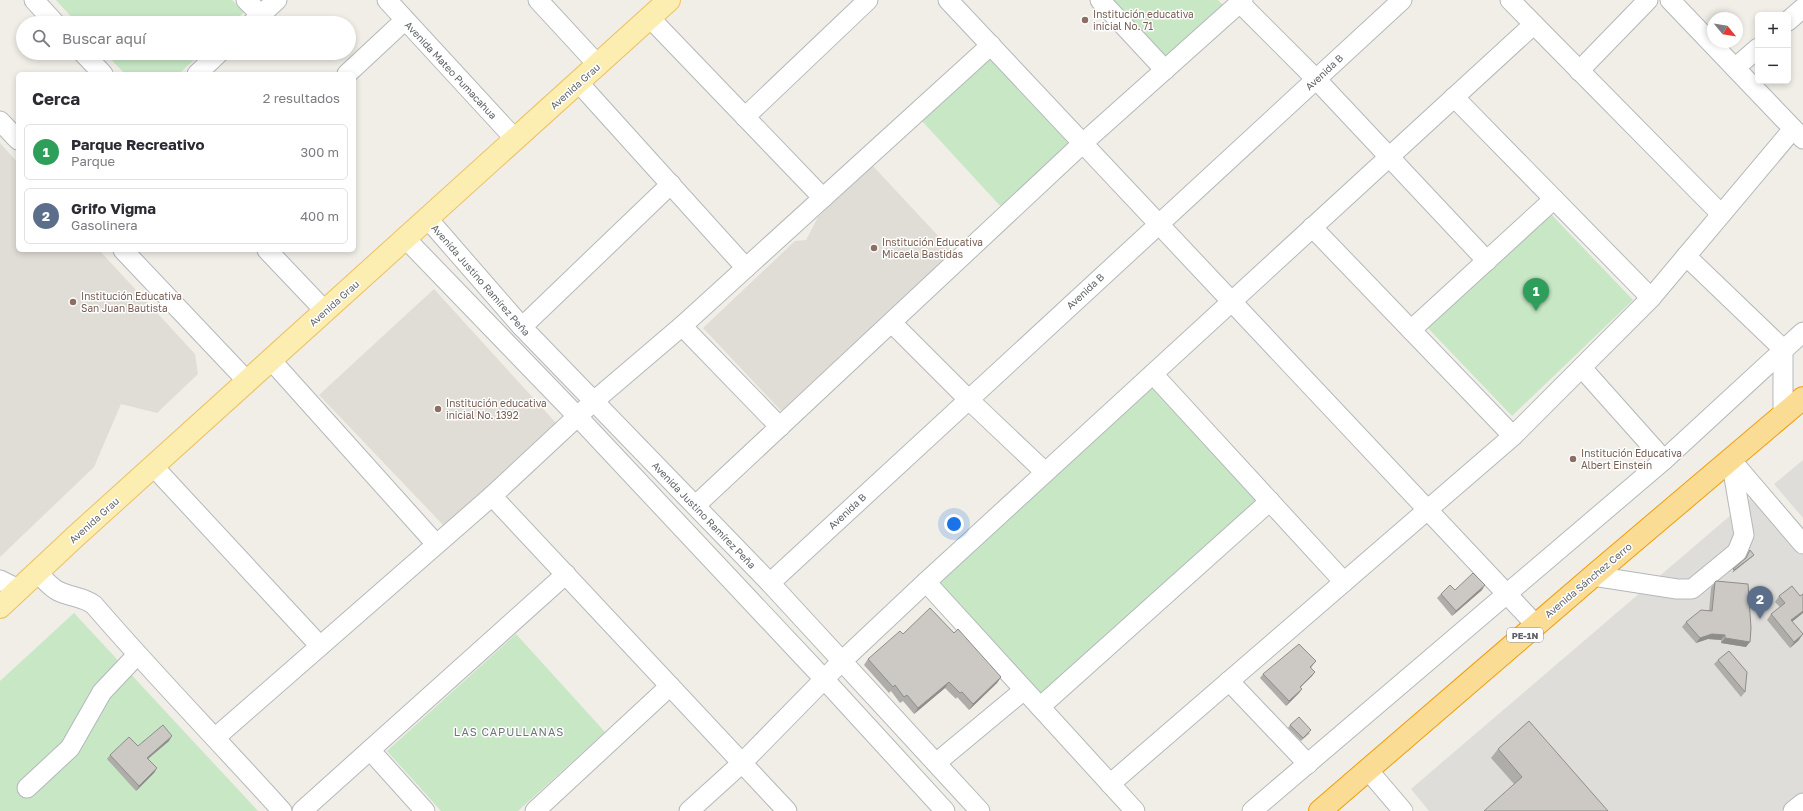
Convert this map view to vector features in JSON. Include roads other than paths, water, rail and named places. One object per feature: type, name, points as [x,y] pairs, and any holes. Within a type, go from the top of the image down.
[{"type":"highway","name":"Avenida Sánchez Cerro","points":[[1320,811],[1803,398]]},
{"type":"main road","name":"Avenida Grau","points":[[0,607],[9,585],[37,572],[669,0]]},
{"type":"street","points":[[34,0],[49,16]]},
{"type":"street","points":[[246,0],[254,16]]},
{"type":"street","points":[[259,16],[277,0]]},
{"type":"street","name":"Avenida Mateo Pumacahua","points":[[387,0],[515,139]]},
{"type":"street","points":[[538,0],[598,65]]},
{"type":"street","points":[[745,117],[868,0]]},
{"type":"street","points":[[948,0],[1536,625]]},
{"type":"street","points":[[1100,0],[1165,70]]},
{"type":"street","name":"Avenida B","points":[[770,583],[1402,0]]},
{"type":"street","points":[[1510,0],[1533,25],[1722,214]]},
{"type":"street","points":[[1579,71],[1648,0]]},
{"type":"street","points":[[1110,784],[1513,436],[1651,298],[1722,214],[1798,134],[1670,0]]},
{"type":"street","points":[[696,505],[1083,143],[1242,2],[1390,156],[1487,261]]},
{"type":"street","points":[[1791,18],[1803,8]]},
{"type":"street","points":[[650,18],[823,198]]},
{"type":"street","points":[[349,72],[405,20]]},
{"type":"street","points":[[689,811],[742,763],[841,662],[926,582],[1533,25]]},
{"type":"street","points":[[216,737],[492,496],[594,401],[682,326],[991,45]]},
{"type":"street","points":[[1735,68],[1755,51]]},
{"type":"street","points":[[90,60],[101,72]]},
{"type":"street","points":[[199,72],[212,60]]},
{"type":"street","points":[[578,82],[746,268]]},
{"type":"street","points":[[1454,97],[1651,298]]},
{"type":"street","points":[[0,121],[16,138]]},
{"type":"street","points":[[522,327],[671,184]]},
{"type":"street","points":[[1411,330],[1554,199]]},
{"type":"street","name":"Avenida Justino Ramírez Peña","points":[[428,219],[522,327],[770,583],[841,662],[980,811]]},
{"type":"street","points":[[1312,227],[1513,436]]},
{"type":"street","points":[[406,239],[578,416],[824,679],[945,811]]},
{"type":"street","points":[[125,252],[247,381]]},
{"type":"street","points":[[269,252],[325,311]]},
{"type":"street","points":[[1686,256],[1783,349],[1783,415]]},
{"type":"street","points":[[892,323],[968,399],[1045,472]]},
{"type":"street","points":[[682,326],[780,427]]},
{"type":"street","points":[[1252,811],[1664,460],[1803,332]]},
{"type":"street","points":[[271,360],[436,544]]},
{"type":"street","points":[[1582,368],[1664,460]]},
{"type":"street","points":[[1153,374],[1344,582]]},
{"type":"street","points":[[1731,460],[1803,544]]},
{"type":"street","points":[[1593,576],[1677,590],[1692,589],[1737,552],[1744,534],[1731,460]]},
{"type":"street","points":[[153,466],[320,646]]},
{"type":"street","points":[[492,496],[787,811]]},
{"type":"street","points":[[1040,707],[1270,501]]},
{"type":"street","points":[[37,572],[57,591],[75,598],[88,600],[94,605],[137,655],[216,737],[282,811]]},
{"type":"street","points":[[302,811],[566,574]]},
{"type":"street","points":[[926,582],[1135,811]]},
{"type":"street","points":[[27,788],[70,748],[102,692],[137,655]]},
{"type":"street","points":[[1228,682],[1308,764]]},
{"type":"street","points":[[535,811],[670,686]]},
{"type":"street","points":[[936,763],[1024,690]]},
{"type":"street","points":[[370,750],[426,811]]},
{"type":"street","points":[[1368,770],[1403,811]]},
{"type":"street","points":[[1793,811],[1803,803]]},
{"type":"place","name":"Institución educativa inicial No. 71","points":[[1085,20]]},
{"type":"place","name":"Institución Educativa Micaela Bastidas","points":[[874,248]]},
{"type":"place","name":"Institución Educativa San Juan Bautista","points":[[73,302]]},
{"type":"place","name":"Parque Recreativo","points":[[1536,311]]},
{"type":"place","name":"Institución educativa inicial No. 1392","points":[[438,409]]},
{"type":"place","name":"Institución Educativa Albert Einstein","points":[[1573,459]]},
{"type":"place","name":"Grifo Vigma","points":[[1760,619]]},
{"type":"district","name":"LAS CAPULLANAS","points":[[509,731]]}]
